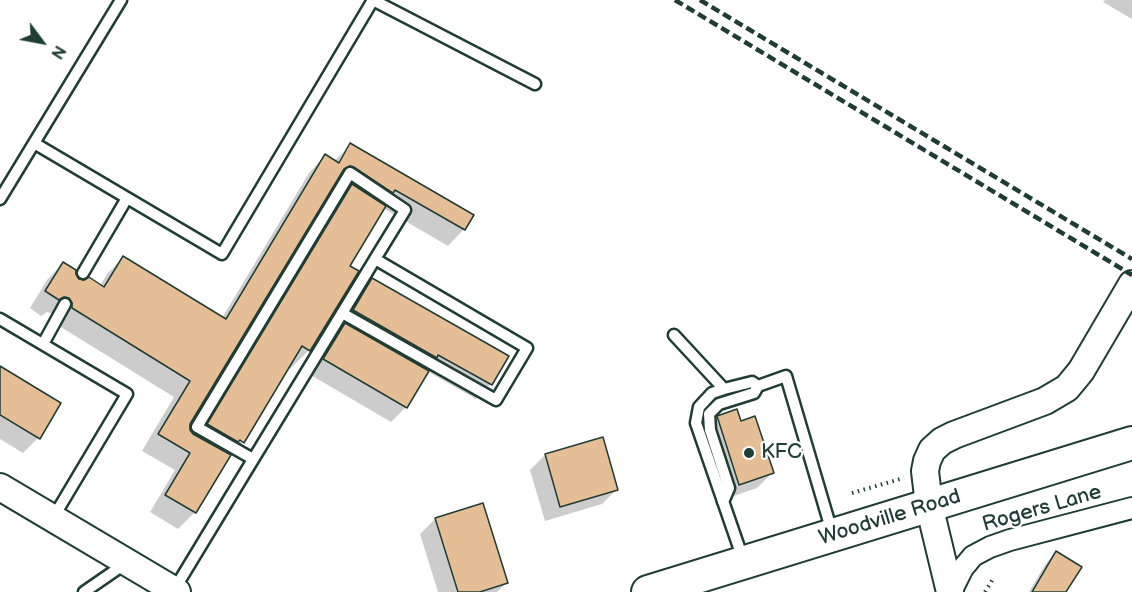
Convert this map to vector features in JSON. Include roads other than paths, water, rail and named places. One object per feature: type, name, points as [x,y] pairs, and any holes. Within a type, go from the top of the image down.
[{"type":"main road","name":"Woodville Road","points":[[648,592],[1132,443]]},
{"type":"street","points":[[950,592],[929,506],[926,474],[927,461],[932,450],[942,441],[954,435],[1045,400],[1067,388],[1081,371],[1130,287]]},
{"type":"street","points":[[0,487],[176,591]]},
{"type":"street","name":"Rogers Lane","points":[[950,592],[963,568],[974,556],[990,546],[1132,508]]},
{"type":"lane","points":[[0,199],[121,0]]},
{"type":"lane","points":[[34,143],[222,254],[373,0],[535,84]]},
{"type":"lane","points":[[176,591],[253,459],[405,210],[350,173],[197,427],[253,459]]},
{"type":"lane","points":[[83,273],[127,198]]},
{"type":"lane","points":[[342,313],[496,400],[527,348],[375,259]]},
{"type":"lane","points":[[43,344],[65,304]]},
{"type":"lane","points":[[0,319],[128,394],[52,518]]},
{"type":"lane","points":[[674,335],[724,389]]},
{"type":"lane","points":[[723,502],[729,488],[710,430],[709,414],[719,404],[754,393],[758,386],[786,376],[833,535]]},
{"type":"lane","points":[[744,562],[696,423],[699,407],[712,393],[752,382],[758,386]]},
{"type":"lane","points":[[84,592],[127,562]]},
{"type":"railway","points":[[675,0],[1132,275]]},
{"type":"railway","points":[[700,0],[1132,259]]},
{"type":"place","name":"KFC","points":[[749,453]]}]
